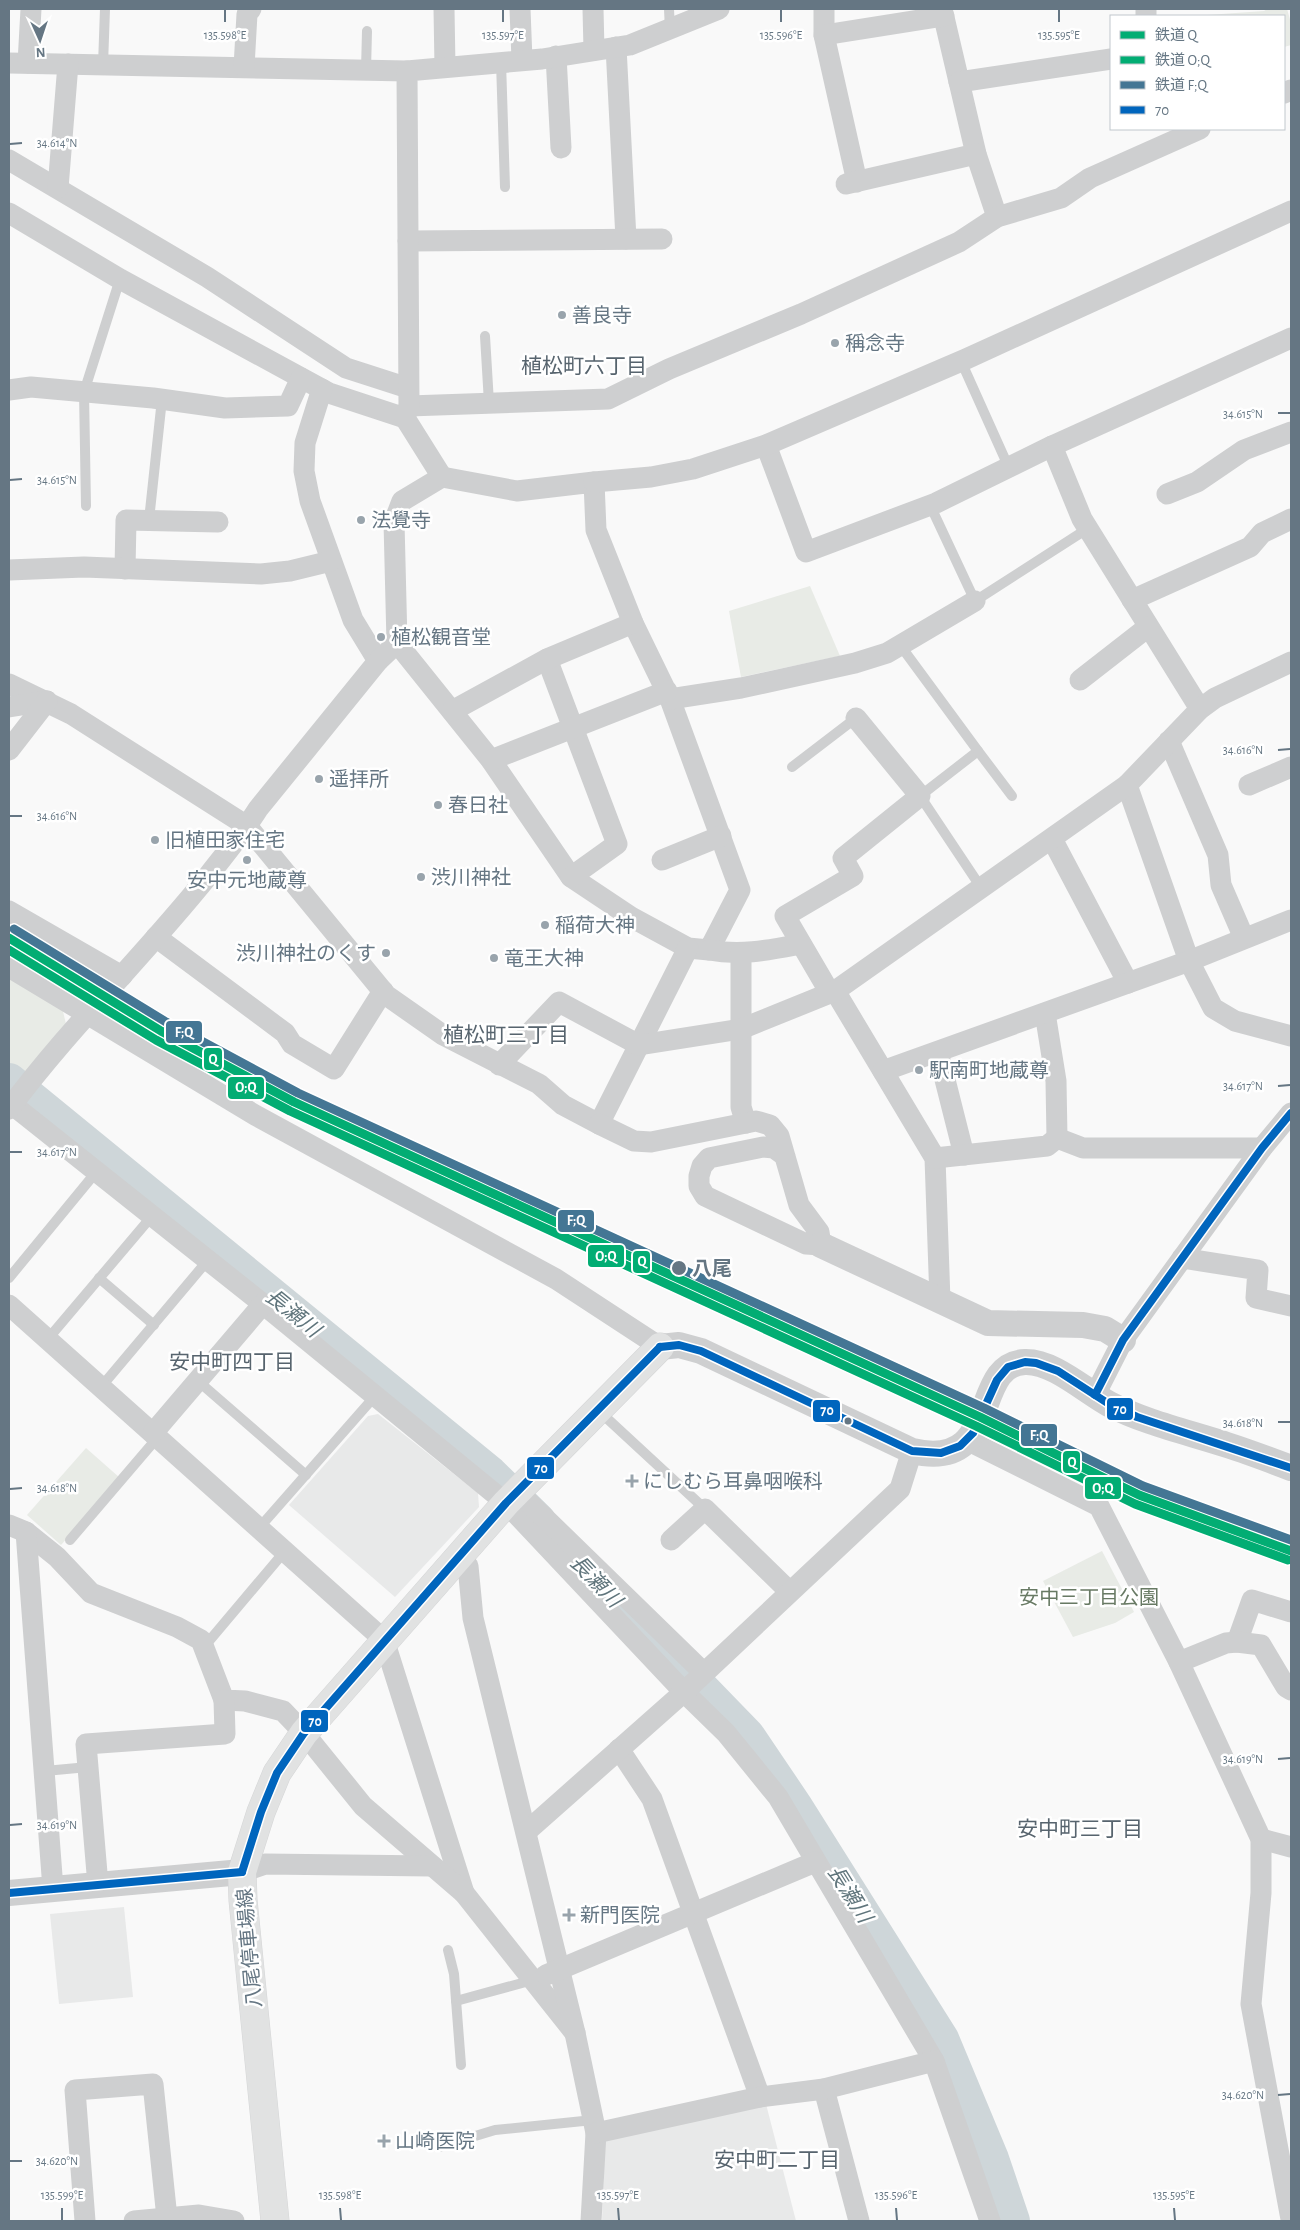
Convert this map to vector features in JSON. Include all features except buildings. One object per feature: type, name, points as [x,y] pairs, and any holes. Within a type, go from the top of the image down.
[{"type":"main road","name":"八尾停車場線","points":[[275,2221],[243,1900],[242,1872],[261,1812],[277,1773],[304,1733],[511,1498],[660,1347]]},
{"type":"street","points":[[31,9],[19,63],[407,71],[522,60],[630,45],[670,19],[719,9]]},
{"type":"street","points":[[244,67],[247,14],[252,9]]},
{"type":"street","points":[[444,9],[445,67]]},
{"type":"street","points":[[520,9],[522,60]]},
{"type":"street","points":[[593,9],[594,50]]},
{"type":"street","points":[[824,9],[824,35],[852,183],[976,154]]},
{"type":"street","points":[[824,35],[943,12],[976,154],[997,217]]},
{"type":"street","points":[[616,47],[626,239]]},
{"type":"street","points":[[556,56],[561,148]]},
{"type":"street","points":[[959,82],[1110,59]]},
{"type":"street","points":[[58,188],[68,64]]},
{"type":"street","points":[[407,71],[407,404],[442,477]]},
{"type":"street","points":[[9,213],[120,279],[322,389],[407,404],[608,399],[669,369],[801,314],[959,242],[997,217],[1060,198],[1158,138],[1195,130]]},
{"type":"street","points":[[9,160],[207,276],[346,368],[407,404]]},
{"type":"street","points":[[801,944],[741,953],[699,949],[631,917],[571,877],[491,760],[398,643],[394,522],[402,501],[442,477],[517,491],[652,477],[693,469],[766,445],[962,361],[1291,211]]},
{"type":"street","points":[[408,242],[662,239]]},
{"type":"street","points":[[766,445],[806,552],[930,505],[1052,446],[1291,338]]},
{"type":"street","points":[[9,390],[31,387],[162,399],[225,408],[288,406],[301,378]]},
{"type":"street","points":[[322,389],[305,443],[304,470],[310,501],[353,620],[378,661]]},
{"type":"street","points":[[1167,494],[1197,482],[1244,450],[1291,432]]},
{"type":"street","points":[[1052,446],[1087,529],[1200,709]]},
{"type":"street","points":[[594,482],[596,530],[633,623],[668,695],[740,890],[699,949],[639,1045],[599,1124]]},
{"type":"street","points":[[1132,600],[1250,547],[1262,533],[1291,519]]},
{"type":"street","points":[[125,569],[126,520],[218,522]]},
{"type":"street","points":[[9,570],[125,569],[261,574],[290,572],[331,561]]},
{"type":"street","points":[[491,760],[668,695],[741,688],[845,666],[887,653],[975,601]]},
{"type":"street","points":[[452,711],[547,659],[633,623]]},
{"type":"street","points":[[1080,680],[1148,627]]},
{"type":"street","points":[[398,643],[378,661],[258,809],[183,908],[87,1015],[15,1100],[96,1172],[376,1396],[511,1498],[693,1683],[726,1733],[778,1797],[934,2061],[990,2221]]},
{"type":"street","points":[[547,659],[617,844],[571,877]]},
{"type":"street","points":[[499,1065],[559,1002],[639,1045],[741,1029],[832,992],[982,889],[1127,785],[1200,709],[1215,698],[1291,662]]},
{"type":"street","points":[[9,684],[71,714],[247,826],[383,991],[443,1035],[539,1084],[563,1105],[634,1141],[651,1142],[746,1123],[763,1122],[770,1125],[779,1136],[799,1205],[819,1232],[821,1245]]},
{"type":"street","points":[[9,707],[47,701]]},
{"type":"street","points":[[9,750],[47,701]]},
{"type":"street","points":[[856,718],[920,796],[843,858],[853,876],[784,916],[883,1071],[934,1158],[940,1301]]},
{"type":"street","points":[[1169,741],[1218,855],[1221,884],[1244,938]]},
{"type":"street","points":[[1249,785],[1291,767]]},
{"type":"street","points":[[1127,785],[1189,961],[1213,1008],[1235,1021],[1291,1036]]},
{"type":"street","points":[[662,860],[721,836]]},
{"type":"street","points":[[1052,839],[1128,982]]},
{"type":"street","points":[[9,911],[122,976]]},
{"type":"street","points":[[883,1071],[1189,961],[1291,920]]},
{"type":"street","points":[[156,937],[285,1033],[292,1044],[334,1069],[383,991]]},
{"type":"street","points":[[741,953],[742,1107],[746,1123]]},
{"type":"street","points":[[9,967],[255,1116],[556,1279],[660,1347],[680,1345],[701,1351],[912,1451],[928,1455],[944,1453],[957,1449],[969,1441],[1000,1373],[1024,1362],[1044,1364],[1110,1404],[1161,1425],[1227,1445],[1291,1468]]},
{"type":"street","points":[[1045,1013],[1056,1081],[1057,1138]]},
{"type":"street","points":[[938,1052],[964,1155]]},
{"type":"street","points":[[1095,1395],[1124,1340],[1182,1258],[1262,1148],[1287,1126]]},
{"type":"street","points":[[1057,1138],[1083,1148],[1262,1148]]},
{"type":"street","points":[[934,1158],[1047,1146],[1057,1138]]},
{"type":"street","points":[[785,1156],[774,1148],[763,1147],[709,1158],[702,1166],[699,1186],[705,1196],[776,1230],[806,1244],[821,1245],[988,1322],[1083,1325],[1104,1329],[1124,1340]]},
{"type":"street","points":[[776,1230],[794,1221],[798,1214],[799,1205]]},
{"type":"street","points":[[1182,1258],[1258,1270],[1256,1298],[1291,1306]]},
{"type":"street","points":[[155,1435],[263,1304]]},
{"type":"street","points":[[9,1305],[384,1640],[464,1893]]},
{"type":"street","points":[[969,1441],[1098,1506],[1179,1662],[1261,1839],[1261,1893],[1251,2004],[1291,2219]]},
{"type":"street","points":[[526,1832],[693,1683],[900,1488],[912,1451]]},
{"type":"street","points":[[671,1540],[705,1509],[789,1591]]},
{"type":"street","points":[[17,1528],[57,1557],[91,1594],[177,1627],[201,1640],[224,1700],[225,1734],[86,1744],[98,1885]]},
{"type":"street","points":[[17,1528],[44,1771],[54,1889]]},
{"type":"street","points":[[459,1557],[468,1566],[473,1618],[560,1970],[595,2126],[591,2221]]},
{"type":"street","points":[[1237,1642],[1252,1600],[1291,1612]]},
{"type":"street","points":[[1179,1662],[1226,1643],[1237,1642],[1261,1646],[1290,1693]]},
{"type":"street","points":[[224,1700],[245,1701],[283,1711],[304,1733],[363,1806],[464,1893],[575,2033]]},
{"type":"street","points":[[619,1749],[652,1800],[760,2096]]},
{"type":"street","points":[[1261,1839],[1291,1847]]},
{"type":"street","points":[[533,1980],[816,1862]]},
{"type":"street","points":[[9,1892],[242,1872],[265,1864],[432,1866]]},
{"type":"street","points":[[595,2126],[760,2096],[824,2089],[934,2061]]},
{"type":"street","points":[[85,2221],[75,2090],[153,2084],[167,2218]]},
{"type":"street","points":[[824,2089],[859,2221]]},
{"type":"street","points":[[134,2221],[199,2215],[234,2221]]},
{"type":"lane","points":[[103,65],[105,9]]},
{"type":"lane","points":[[366,70],[367,31]]},
{"type":"lane","points":[[501,62],[505,187]]},
{"type":"lane","points":[[86,506],[84,392],[120,279]]},
{"type":"lane","points":[[485,336],[489,403]]},
{"type":"lane","points":[[962,361],[1009,468]]},
{"type":"lane","points":[[149,520],[162,399]]},
{"type":"lane","points":[[930,505],[975,601],[1087,529]]},
{"type":"lane","points":[[900,646],[1012,796]]},
{"type":"lane","points":[[792,767],[856,718]]},
{"type":"lane","points":[[978,751],[920,796],[982,889]]},
{"type":"lane","points":[[9,1278],[96,1172]]},
{"type":"lane","points":[[48,1340],[152,1216]]},
{"type":"lane","points":[[101,1387],[208,1260]]},
{"type":"lane","points":[[99,1278],[154,1324]]},
{"type":"lane","points":[[198,1381],[306,1475]]},
{"type":"lane","points":[[259,1528],[376,1396]]},
{"type":"lane","points":[[598,1410],[705,1509]]},
{"type":"lane","points":[[70,1540],[155,1435]]},
{"type":"lane","points":[[204,1647],[285,1551]]},
{"type":"lane","points":[[44,1771],[88,1768]]},
{"type":"lane","points":[[448,1950],[454,1974],[461,2066]]},
{"type":"lane","points":[[456,2001],[533,1980]]},
{"type":"lane","points":[[439,2147],[495,2130],[595,2126]]},
{"type":"shaded area","points":[[378,1414],[478,1493],[479,1507],[395,1597],[289,1505],[368,1416]]},
{"type":"shaded area","points":[[124,1907],[133,1997],[59,2004],[50,1914]]},
{"type":"shaded area","points":[[765,2100],[796,2221],[602,2221],[605,2138]]},
{"type":"green space","points":[[1267,9],[1287,9],[1291,23],[1291,45],[1285,47],[1285,15],[1207,15],[1264,11]]},
{"type":"green space","points":[[810,586],[840,656],[741,677],[729,611]]},
{"type":"green space","points":[[9,974],[62,1007],[66,1024],[20,1083],[9,1074]]},
{"type":"green space","points":[[86,1448],[120,1478],[61,1545],[27,1515]]},
{"type":"green space","name":"安中三丁目公園","points":[[1102,1551],[1134,1612],[1115,1623],[1073,1637],[1043,1581]]},
{"type":"waterway","name":"長瀬川","points":[[9,1081],[490,1474],[538,1521]]},
{"type":"waterway","name":"長瀬川","points":[[591,1575],[747,1736],[795,1807],[941,2039],[991,2159],[1012,2221]]},
{"type":"rail line","name":"F;Q","points":[[14,929],[166,1022],[298,1093],[984,1408],[1143,1486],[1291,1540]]},
{"type":"rail line","name":"Q","points":[[9,938],[161,1031],[294,1102],[980,1417],[1139,1495],[1291,1551]]},
{"type":"rail line","name":"O;Q","points":[[9,950],[156,1040],[290,1111],[976,1426],[1135,1504],[1288,1560]]},
{"type":"transit line","name":"70","points":[[1095,1395],[1123,1340],[1262,1148],[1291,1113]]},
{"type":"transit line","name":"70","points":[[660,1347],[679,1345],[701,1351],[912,1451],[941,1453],[960,1446],[973,1433],[997,1380],[1008,1367],[1025,1362],[1036,1363],[1058,1371],[1109,1404],[1137,1417],[1291,1468]]},
{"type":"transit line","name":"70","points":[[242,1872],[261,1812],[277,1773],[304,1733],[506,1503],[660,1347]]},
{"type":"transit line","name":"70","points":[[9,1893],[242,1872]]},
{"type":"place","name":"善良寺","points":[[562,315]]},
{"type":"place","name":"稱念寺","points":[[835,343]]},
{"type":"place","name":"法覺寺","points":[[361,520]]},
{"type":"place","name":"植松観音堂","points":[[381,637]]},
{"type":"place","name":"遥拝所","points":[[319,779]]},
{"type":"place","name":"春日社","points":[[438,805]]},
{"type":"place","name":"旧植田家住宅","points":[[155,840]]},
{"type":"place","name":"安中元地蔵尊","points":[[247,860]]},
{"type":"place","name":"渋川神社","points":[[421,877]]},
{"type":"place","name":"稲荷大神","points":[[545,925]]},
{"type":"place","name":"渋川神社のくす","points":[[386,953]]},
{"type":"place","name":"竜王大神","points":[[494,958]]},
{"type":"place","name":"駅南町地蔵尊","points":[[919,1070]]},
{"type":"place","name":"八尾","points":[[679,1268]]},
{"type":"place","name":"にしむら耳鼻咽喉科","points":[[632,1481]]},
{"type":"place","name":"新門医院","points":[[569,1915]]},
{"type":"place","name":"山崎医院","points":[[384,2141]]},
{"type":"district","name":"植松町六丁目","points":[[584,366]]},
{"type":"district","name":"植松町三丁目","points":[[506,1035]]},
{"type":"district","name":"安中町四丁目","points":[[232,1362]]},
{"type":"district","name":"安中町三丁目","points":[[1080,1829]]},
{"type":"district","name":"安中町二丁目","points":[[777,2160]]}]
